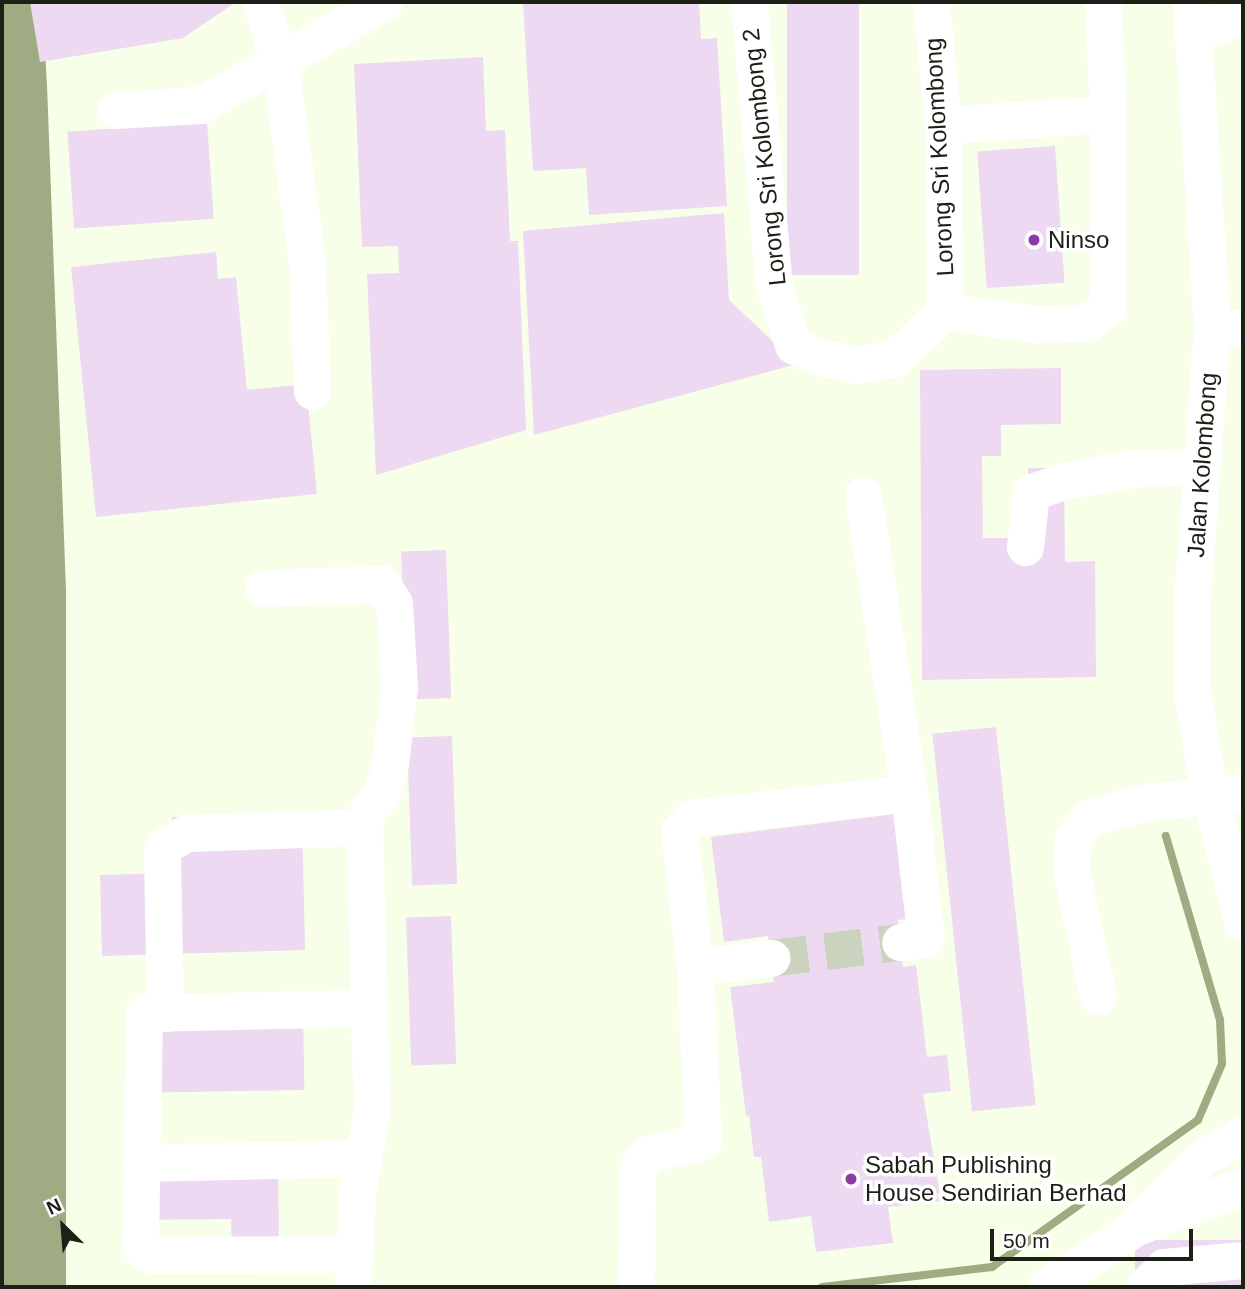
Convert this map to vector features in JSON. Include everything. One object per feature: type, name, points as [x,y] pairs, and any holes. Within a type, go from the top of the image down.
[{"type":"street","points":[[261,2],[280,64],[307,265],[312,391]]},
{"type":"street","points":[[116,110],[200,105],[280,64],[384,2]]},
{"type":"street","name":"Lorong Sri Kolombong 2","points":[[749,2],[774,286],[793,345],[819,357],[856,365],[895,358],[945,312]]},
{"type":"street","name":"Lorong Sri Kolombong","points":[[930,2],[943,125],[945,312]]},
{"type":"street","points":[[945,312],[1034,324],[1087,323],[1108,307],[1108,114],[1102,2]]},
{"type":"street","points":[[1192,18],[1243,14]]},
{"type":"street","name":"Jalan Kolombong","points":[[1192,18],[1228,327],[1203,467],[1192,600],[1192,692],[1226,793],[1243,923]]},
{"type":"street","points":[[943,125],[1108,114]]},
{"type":"street","points":[[1025,547],[1031,492],[1067,480],[1136,468],[1203,467]]},
{"type":"street","points":[[863,495],[909,793],[926,939],[900,942]]},
{"type":"street","points":[[263,588],[382,584],[394,603],[399,688],[390,763],[381,796],[368,810],[363,827],[369,1008],[372,1110],[362,1158],[354,1271],[153,1255],[140,1243],[144,1013],[369,1008]]},
{"type":"street","points":[[636,1287],[637,1168],[647,1154],[703,1141],[695,967],[679,831],[691,818],[909,793]]},
{"type":"street","points":[[1098,996],[1071,870],[1073,838],[1088,817],[1226,793]]},
{"type":"street","points":[[165,1013],[162,854],[166,845],[186,833],[363,827]]},
{"type":"street","points":[[695,967],[771,958]]},
{"type":"street","points":[[1046,1287],[1084,1275],[1134,1228],[1177,1179],[1243,1141]]},
{"type":"street","points":[[141,1163],[362,1158]]},
{"type":"street","points":[[1134,1228],[1243,1186]]},
{"type":"street","points":[[1144,1287],[1164,1267],[1243,1260]]},
{"type":"shaded area","points":[[2,2],[42,2],[47,85],[66,591],[66,1287],[2,1287]]},
{"type":"building","points":[[30,2],[233,4],[183,38],[40,62]]},
{"type":"building","points":[[523,2],[699,2],[701,39],[717,38],[727,206],[589,215],[586,168],[533,171]]},
{"type":"building","points":[[787,2],[859,2],[859,275],[787,275]]},
{"type":"building","points":[[483,57],[486,131],[505,130],[510,241],[518,241],[526,430],[376,475],[367,274],[399,273],[398,246],[362,247],[354,64]]},
{"type":"building","points":[[207,122],[214,219],[74,229],[67,132]]},
{"type":"building","points":[[1055,146],[1065,283],[987,288],[977,151]]},
{"type":"building","points":[[724,213],[729,300],[797,364],[534,435],[523,231]]},
{"type":"building","points":[[216,252],[218,279],[236,277],[247,390],[306,384],[317,494],[96,517],[71,267]]},
{"type":"building","points":[[1061,368],[1061,424],[1001,425],[1001,456],[982,456],[983,538],[1028,538],[1028,468],[1064,468],[1065,562],[1095,561],[1096,677],[922,680],[920,370]]},
{"type":"building","points":[[446,550],[451,698],[406,699],[401,552]]},
{"type":"building","points":[[996,727],[1036,1105],[972,1112],[932,734]]},
{"type":"building","points":[[452,736],[457,884],[412,885],[407,738]]},
{"type":"building","points":[[302,813],[305,950],[102,956],[100,875],[173,873],[172,817]]},
{"type":"building","points":[[894,814],[907,919],[898,920],[903,967],[916,965],[927,1057],[947,1055],[951,1091],[923,1094],[941,1201],[888,1207],[893,1243],[816,1252],[811,1216],[769,1222],[761,1157],[754,1157],[749,1115],[746,1116],[730,987],[774,982],[768,936],[724,942],[711,837]]},
{"type":"building","points":[[451,916],[456,1064],[411,1065],[406,918]]},
{"type":"building","points":[[303,1007],[304,1090],[129,1093],[128,1010]]},
{"type":"building","points":[[278,1156],[279,1247],[232,1248],[231,1219],[133,1220],[133,1159]]},
{"type":"building","points":[[1135,1240],[1243,1240],[1243,1287],[1135,1287]]},
{"type":"waterway","points":[[822,1287],[992,1267],[1198,1120],[1222,1064],[1220,1020],[1166,836]]},
{"type":"tunnel","points":[[771,958],[900,942]]},
{"type":"place","name":"Ninso","points":[[1034,240]]},
{"type":"place","name":"Sabah Publishing House Sendirian Berhad","points":[[851,1179]]}]
